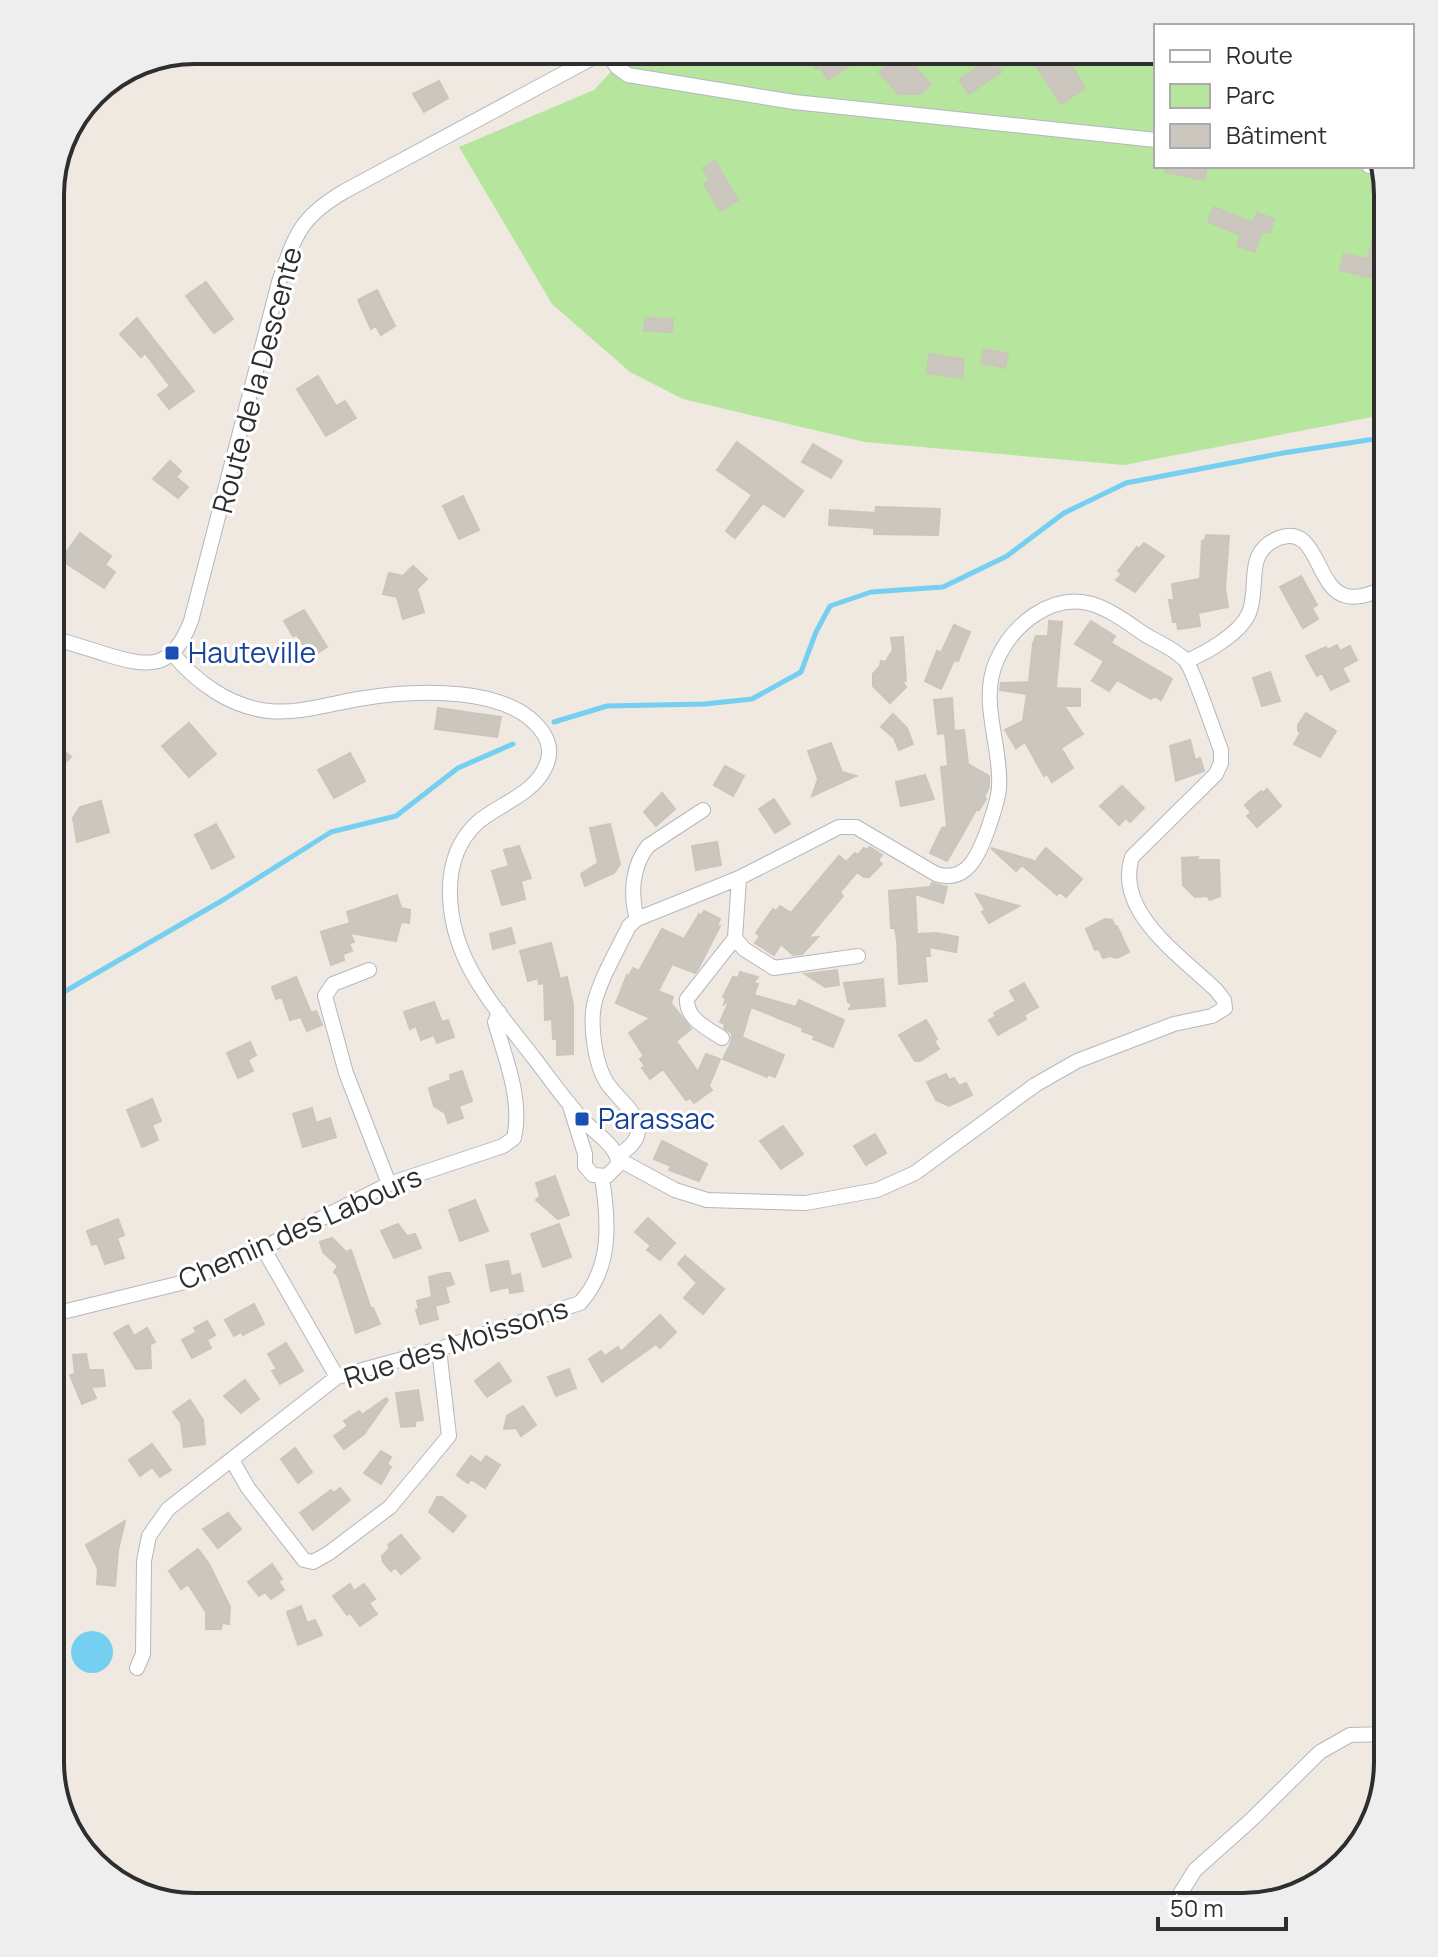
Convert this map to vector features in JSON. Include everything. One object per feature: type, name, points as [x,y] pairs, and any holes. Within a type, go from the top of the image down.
[{"type":"street","name":"Route de la Descente","points":[[172,653],[184,639],[191,621],[279,282],[292,243],[303,223],[322,204],[582,64]]},
{"type":"street","points":[[615,64],[628,75],[808,103],[1154,140]]},
{"type":"street","points":[[1187,661],[1242,624],[1252,604],[1255,561],[1260,551],[1279,539],[1291,535],[1301,539],[1310,547],[1328,582],[1346,596],[1374,592]]},
{"type":"street","points":[[585,1154],[597,1144],[675,1190],[707,1200],[806,1203],[877,1190],[915,1173],[1035,1085],[1077,1061],[1174,1024],[1212,1016],[1225,1008],[1224,1000],[1216,990],[1150,927],[1135,906],[1129,889],[1128,870],[1132,857],[1216,774],[1221,763],[1221,750],[1187,661],[1091,603],[1074,601],[1042,610],[1014,631],[996,662],[990,697],[999,791],[980,850],[969,868],[954,876],[936,874],[867,833],[847,826],[829,830],[739,878],[637,919],[629,926],[594,1006],[600,1070],[631,1112],[638,1129],[638,1138],[614,1153]]},
{"type":"street","points":[[64,641],[136,664],[162,660],[172,653],[200,682],[226,698],[269,711],[289,711],[419,692],[490,700],[517,710],[540,727],[548,741],[549,756],[544,770],[537,781],[477,823],[464,839],[450,880],[452,915],[473,974],[569,1103],[614,1153],[615,1170],[602,1178],[588,1171],[569,1103]]},
{"type":"street","points":[[637,919],[632,901],[641,854],[648,846],[703,810]]},
{"type":"street","points":[[722,1038],[694,1019],[687,1008],[687,999],[735,938],[739,878]]},
{"type":"street","points":[[735,938],[744,949],[774,968],[858,956]]},
{"type":"street","points":[[369,970],[333,984],[325,996],[346,1073],[389,1184]]},
{"type":"street","name":"Chemin des Labours","points":[[64,1312],[181,1283],[263,1248],[389,1184],[503,1146],[514,1138],[517,1124],[515,1096],[495,1022],[499,1012]]},
{"type":"street","name":"Rue des Moissons","points":[[137,1668],[143,1654],[144,1561],[149,1536],[168,1509],[337,1377],[439,1349],[580,1303],[592,1291],[601,1270],[608,1234],[602,1178]]},
{"type":"street","points":[[263,1248],[337,1377]]},
{"type":"street","points":[[232,1460],[248,1488],[304,1560],[313,1562],[390,1507],[449,1436],[439,1349]]},
{"type":"street","points":[[1181,1893],[1195,1870],[1320,1752],[1350,1735],[1374,1734]]},
{"type":"green space","points":[[618,64],[1154,64],[1154,168],[1371,168],[1374,195],[1374,417],[1124,465],[865,442],[683,399],[630,372],[552,304],[459,147],[594,90]]},
{"type":"water","points":[[92,1631],[107,1637],[113,1652],[107,1667],[92,1673],[77,1667],[71,1652],[77,1637]]},
{"type":"building","points":[[813,64],[852,64],[828,80],[820,67],[816,69]]},
{"type":"building","points":[[888,64],[913,64],[931,85],[920,94],[898,94],[879,72]]},
{"type":"building","points":[[982,64],[995,64],[1001,72],[969,94],[959,80]]},
{"type":"building","points":[[1035,64],[1071,64],[1085,88],[1061,104]]},
{"type":"building","points":[[439,81],[448,98],[424,112],[413,94]]},
{"type":"building","points":[[715,161],[738,200],[720,211],[704,184],[710,181],[703,168]]},
{"type":"building","points":[[1166,168],[1207,168],[1204,180],[1165,172]]},
{"type":"building","points":[[1214,207],[1253,223],[1257,213],[1274,219],[1270,233],[1262,231],[1255,252],[1237,246],[1241,235],[1208,222]]},
{"type":"building","points":[[1374,233],[1374,278],[1340,270],[1344,254],[1368,259]]},
{"type":"building","points":[[206,282],[233,319],[214,333],[186,296]]},
{"type":"building","points":[[377,290],[395,326],[381,335],[376,326],[371,329],[358,300]]},
{"type":"building","points":[[137,318],[194,391],[169,409],[158,395],[170,386],[145,353],[141,357],[120,334]]},
{"type":"building","points":[[645,318],[673,319],[672,332],[644,331]]},
{"type":"building","points":[[984,349],[1008,354],[1005,368],[981,363]]},
{"type":"building","points":[[929,354],[964,359],[962,378],[927,373]]},
{"type":"building","points":[[318,376],[336,406],[345,401],[356,418],[326,436],[297,389]]},
{"type":"building","points":[[737,442],[803,491],[784,517],[763,503],[735,538],[726,531],[752,495],[717,470]]},
{"type":"building","points":[[813,444],[842,461],[831,478],[802,462]]},
{"type":"building","points":[[170,461],[181,471],[176,477],[188,487],[178,498],[153,479]]},
{"type":"building","points":[[463,496],[479,530],[459,539],[443,506]]},
{"type":"building","points":[[876,507],[940,509],[938,535],[874,534],[874,528],[829,525],[830,510],[875,513]]},
{"type":"building","points":[[80,533],[111,556],[105,565],[115,572],[104,588],[64,562],[64,556]]},
{"type":"building","points":[[1206,535],[1229,536],[1225,588],[1228,607],[1198,613],[1200,626],[1178,629],[1177,622],[1173,622],[1169,600],[1174,600],[1172,584],[1200,579],[1202,541]]},
{"type":"building","points":[[1144,543],[1164,556],[1135,592],[1116,580],[1122,574],[1118,571],[1137,547],[1139,549]]},
{"type":"building","points":[[413,566],[427,579],[417,589],[424,612],[403,619],[397,597],[383,594],[389,573],[403,576]]},
{"type":"building","points":[[1301,576],[1317,605],[1312,608],[1318,619],[1303,628],[1280,587]]},
{"type":"building","points":[[304,610],[327,647],[311,657],[284,621]]},
{"type":"building","points":[[1049,621],[1062,622],[1056,688],[1080,689],[1080,706],[1064,706],[1083,734],[1061,748],[1073,768],[1052,782],[1047,774],[1044,776],[1025,742],[1016,748],[1005,730],[1023,721],[1027,694],[1000,690],[1001,683],[1029,682],[1033,644],[1036,636],[1048,636]]},
{"type":"building","points":[[1091,621],[1115,636],[1111,643],[1172,679],[1161,700],[1154,696],[1151,699],[1117,680],[1109,691],[1092,681],[1104,661],[1075,644]]},
{"type":"building","points":[[954,625],[970,632],[958,661],[954,660],[941,689],[925,681],[937,651],[941,653]]},
{"type":"building","points":[[903,637],[906,681],[902,681],[906,687],[890,703],[873,686],[873,674],[893,650],[891,638]]},
{"type":"building","points":[[1337,645],[1340,651],[1350,646],[1357,660],[1342,668],[1349,681],[1331,690],[1322,673],[1317,676],[1306,656]]},
{"type":"building","points":[[1270,672],[1280,701],[1262,706],[1253,678]]},
{"type":"building","points":[[952,698],[954,731],[964,730],[968,764],[989,776],[989,787],[979,810],[976,810],[966,828],[962,825],[965,830],[947,861],[930,853],[942,828],[947,827],[941,767],[948,766],[945,733],[938,734],[934,700]]},
{"type":"building","points":[[438,708],[501,717],[497,737],[435,729]]},
{"type":"building","points":[[1306,713],[1336,731],[1320,757],[1294,744],[1301,732],[1298,725]]},
{"type":"building","points":[[893,714],[907,728],[913,744],[899,750],[894,738],[881,727]]},
{"type":"building","points":[[189,723],[216,754],[189,777],[162,746]]},
{"type":"building","points":[[1190,740],[1195,760],[1200,758],[1204,771],[1176,781],[1170,746]]},
{"type":"building","points":[[831,743],[842,772],[856,776],[812,796],[818,779],[808,751]]},
{"type":"building","points":[[64,750],[71,757],[64,764]]},
{"type":"building","points":[[350,753],[365,781],[334,798],[318,770]]},
{"type":"building","points":[[725,766],[744,776],[733,796],[714,785]]},
{"type":"building","points":[[925,775],[934,799],[901,806],[896,782]]},
{"type":"building","points":[[1122,786],[1144,808],[1130,822],[1126,818],[1119,825],[1100,806]]},
{"type":"building","points":[[1267,789],[1281,806],[1257,827],[1247,816],[1251,813],[1245,805]]},
{"type":"building","points":[[662,793],[675,809],[656,826],[644,812]]},
{"type":"building","points":[[774,799],[790,824],[775,833],[759,809]]},
{"type":"building","points":[[101,801],[109,832],[77,842],[73,818],[80,807]]},
{"type":"building","points":[[216,824],[234,857],[212,869],[195,835]]},
{"type":"building","points":[[610,824],[620,864],[614,873],[585,886],[581,874],[598,863],[590,828]]},
{"type":"building","points":[[717,842],[721,865],[696,870],[692,846]]},
{"type":"building","points":[[519,846],[531,878],[521,881],[525,899],[502,905],[492,871],[509,866],[504,850]]},
{"type":"building","points":[[870,847],[882,855],[878,860],[882,864],[869,877],[857,872],[840,892],[843,896],[808,938],[818,937],[802,954],[793,955],[781,944],[774,955],[755,943],[760,936],[756,933],[773,909],[776,911],[780,906],[791,913],[839,856],[846,862],[855,853],[858,855],[864,848]]},
{"type":"building","points":[[991,848],[1041,863],[1037,859],[1046,848],[1082,879],[1066,897],[1060,892],[1057,895],[1022,865],[1016,871]]},
{"type":"building","points":[[1198,857],[1197,860],[1219,860],[1220,896],[1210,900],[1207,896],[1195,897],[1183,885],[1182,858]]},
{"type":"building","points":[[932,883],[947,887],[943,903],[915,894],[917,934],[958,937],[956,952],[929,947],[930,956],[925,956],[927,981],[899,984],[897,940],[895,928],[891,928],[889,891],[930,887]]},
{"type":"building","points":[[976,894],[1019,906],[989,923]]},
{"type":"building","points":[[397,895],[401,908],[410,910],[409,923],[401,922],[396,941],[350,933],[354,942],[349,943],[352,951],[343,954],[344,960],[331,965],[321,932],[350,923],[347,912]]},
{"type":"building","points":[[704,911],[720,919],[717,925],[720,926],[698,969],[695,973],[672,964],[658,991],[673,997],[671,1003],[691,1029],[676,1041],[698,1072],[706,1054],[720,1059],[709,1086],[712,1090],[694,1103],[690,1098],[686,1100],[663,1069],[650,1079],[642,1068],[645,1066],[640,1059],[644,1056],[629,1033],[650,1018],[616,1003],[627,975],[633,968],[639,971],[662,929],[684,939]]},
{"type":"building","points":[[1105,919],[1112,920],[1117,926],[1129,952],[1117,958],[1103,958],[1099,949],[1095,950],[1086,929]]},
{"type":"building","points":[[511,928],[515,943],[493,949],[490,934]]},
{"type":"building","points":[[551,943],[560,979],[567,977],[573,1004],[573,1054],[557,1055],[552,1019],[545,1020],[544,983],[539,984],[538,978],[528,981],[520,951]]},
{"type":"building","points":[[837,970],[839,985],[825,987],[805,974]]},
{"type":"building","points":[[740,972],[758,977],[753,983],[758,984],[754,995],[796,1007],[799,1000],[844,1020],[833,1047],[813,1039],[815,1036],[802,1031],[803,1028],[751,1007],[742,1037],[724,1028],[725,1024],[720,1022],[730,999],[724,1004],[726,998],[723,997],[733,977],[738,978]]},
{"type":"building","points":[[296,977],[311,1013],[316,1011],[322,1025],[307,1031],[301,1017],[290,1020],[282,997],[276,999],[272,987]]},
{"type":"building","points":[[883,979],[885,1006],[849,1009],[852,1004],[848,1002],[844,983]]},
{"type":"building","points":[[1024,983],[1038,1007],[1024,1015],[1026,1019],[998,1035],[989,1020],[996,1016],[994,1013],[1016,1001],[1010,991]]},
{"type":"building","points":[[434,1002],[442,1022],[448,1020],[454,1037],[437,1043],[434,1035],[421,1040],[416,1026],[410,1029],[404,1012]]},
{"type":"building","points":[[926,1020],[939,1049],[915,1061],[899,1035]]},
{"type":"building","points":[[732,1033],[784,1055],[775,1077],[768,1074],[767,1077],[723,1059]]},
{"type":"building","points":[[250,1042],[256,1055],[248,1060],[253,1071],[238,1078],[227,1053]]},
{"type":"building","points":[[462,1071],[472,1101],[459,1106],[463,1118],[448,1123],[445,1113],[434,1106],[429,1088],[451,1080],[450,1075]]},
{"type":"building","points":[[946,1074],[949,1080],[954,1078],[959,1086],[966,1083],[972,1095],[949,1106],[936,1100],[927,1082]]},
{"type":"building","points":[[152,1099],[161,1121],[152,1125],[158,1140],[142,1147],[127,1110]]},
{"type":"building","points":[[312,1108],[316,1123],[330,1118],[336,1137],[303,1147],[293,1114]]},
{"type":"building","points":[[783,1126],[803,1154],[781,1169],[760,1141]]},
{"type":"building","points":[[875,1134],[886,1153],[866,1165],[854,1146]]},
{"type":"building","points":[[662,1141],[707,1164],[699,1181],[669,1170],[671,1166],[654,1159]]},
{"type":"building","points":[[555,1176],[569,1215],[558,1219],[536,1200],[540,1196],[536,1183]]},
{"type":"building","points":[[475,1200],[488,1231],[460,1241],[449,1210]]},
{"type":"building","points":[[648,1218],[675,1243],[660,1260],[647,1250],[651,1246],[635,1232]]},
{"type":"building","points":[[118,1219],[124,1235],[117,1238],[124,1258],[105,1264],[97,1243],[92,1245],[87,1231]]},
{"type":"building","points":[[398,1224],[407,1236],[415,1234],[421,1248],[394,1258],[381,1231]]},
{"type":"building","points":[[559,1224],[571,1257],[543,1267],[531,1234]]},
{"type":"building","points":[[332,1238],[346,1252],[351,1250],[371,1309],[380,1324],[356,1333],[338,1276],[334,1272],[338,1266],[323,1252],[320,1242]]},
{"type":"building","points":[[685,1256],[724,1289],[703,1314],[684,1298],[697,1283],[678,1264]]},
{"type":"building","points":[[508,1261],[511,1276],[520,1274],[523,1291],[510,1293],[509,1287],[491,1291],[486,1265]]},
{"type":"building","points":[[450,1273],[454,1284],[445,1287],[449,1302],[435,1306],[438,1319],[420,1324],[417,1301],[432,1297],[429,1277]]},
{"type":"building","points":[[254,1304],[264,1324],[243,1335],[241,1332],[234,1336],[225,1320]]},
{"type":"building","points":[[660,1315],[676,1332],[660,1348],[656,1344],[602,1382],[589,1359],[601,1351],[605,1356],[618,1347],[621,1352]]},
{"type":"building","points":[[207,1321],[215,1335],[207,1340],[211,1348],[192,1358],[182,1340],[197,1332],[194,1328]]},
{"type":"building","points":[[128,1325],[134,1336],[147,1328],[155,1342],[150,1345],[151,1368],[136,1369],[114,1333]]},
{"type":"building","points":[[286,1343],[303,1371],[280,1384],[272,1371],[277,1369],[268,1354]]},
{"type":"building","points":[[86,1354],[89,1370],[103,1370],[105,1386],[91,1387],[96,1398],[82,1404],[70,1375],[75,1374],[73,1355]]},
{"type":"building","points":[[499,1363],[511,1381],[487,1397],[475,1381]]},
{"type":"building","points":[[569,1369],[576,1388],[556,1396],[548,1377]]},
{"type":"building","points":[[245,1380],[259,1399],[241,1413],[224,1396]]},
{"type":"building","points":[[418,1390],[423,1420],[415,1421],[415,1426],[401,1427],[396,1393]]},
{"type":"building","points":[[386,1398],[388,1400],[364,1434],[344,1449],[334,1436],[348,1426],[344,1421],[359,1411],[362,1415]]},
{"type":"building","points":[[190,1400],[203,1420],[205,1444],[184,1447],[181,1423],[173,1412]]},
{"type":"building","points":[[523,1406],[536,1425],[521,1436],[516,1428],[504,1429],[507,1416]]},
{"type":"building","points":[[152,1444],[171,1470],[160,1477],[152,1467],[140,1476],[129,1460]]},
{"type":"building","points":[[295,1448],[312,1472],[298,1483],[281,1459]]},
{"type":"building","points":[[381,1451],[391,1457],[387,1464],[391,1467],[381,1484],[364,1473]]},
{"type":"building","points":[[471,1456],[481,1463],[486,1456],[500,1465],[485,1488],[471,1479],[468,1483],[457,1475]]},
{"type":"building","points":[[340,1488],[350,1500],[313,1530],[300,1513],[331,1490],[334,1493]]},
{"type":"building","points":[[437,1497],[442,1497],[466,1516],[453,1532],[429,1512]]},
{"type":"building","points":[[228,1513],[241,1529],[218,1548],[203,1529]]},
{"type":"building","points":[[125,1521],[118,1550],[115,1586],[97,1584],[98,1569],[86,1545]]},
{"type":"building","points":[[401,1535],[420,1558],[401,1574],[395,1567],[391,1571],[382,1556],[390,1548],[388,1545]]},
{"type":"building","points":[[198,1549],[230,1607],[229,1624],[222,1623],[221,1629],[206,1629],[206,1612],[188,1584],[181,1589],[169,1571]]},
{"type":"building","points":[[272,1564],[282,1579],[278,1581],[284,1590],[271,1599],[265,1592],[259,1596],[248,1582]]},
{"type":"building","points":[[350,1584],[354,1591],[364,1584],[375,1599],[369,1603],[377,1614],[360,1626],[333,1596]]},
{"type":"building","points":[[301,1606],[307,1623],[315,1620],[322,1635],[298,1645],[287,1612]]},
{"type":"waterway","points":[[554,722],[607,706],[705,704],[752,699],[801,672],[830,606],[871,592],[943,587],[1007,556],[1064,513],[1126,483],[1374,439]]},
{"type":"waterway","points":[[64,992],[223,900],[331,832],[396,816],[458,768],[513,744]]},
{"type":"place","name":"Hauteville","points":[[172,653]]},
{"type":"place","name":"Parassac","points":[[582,1119]]}]
